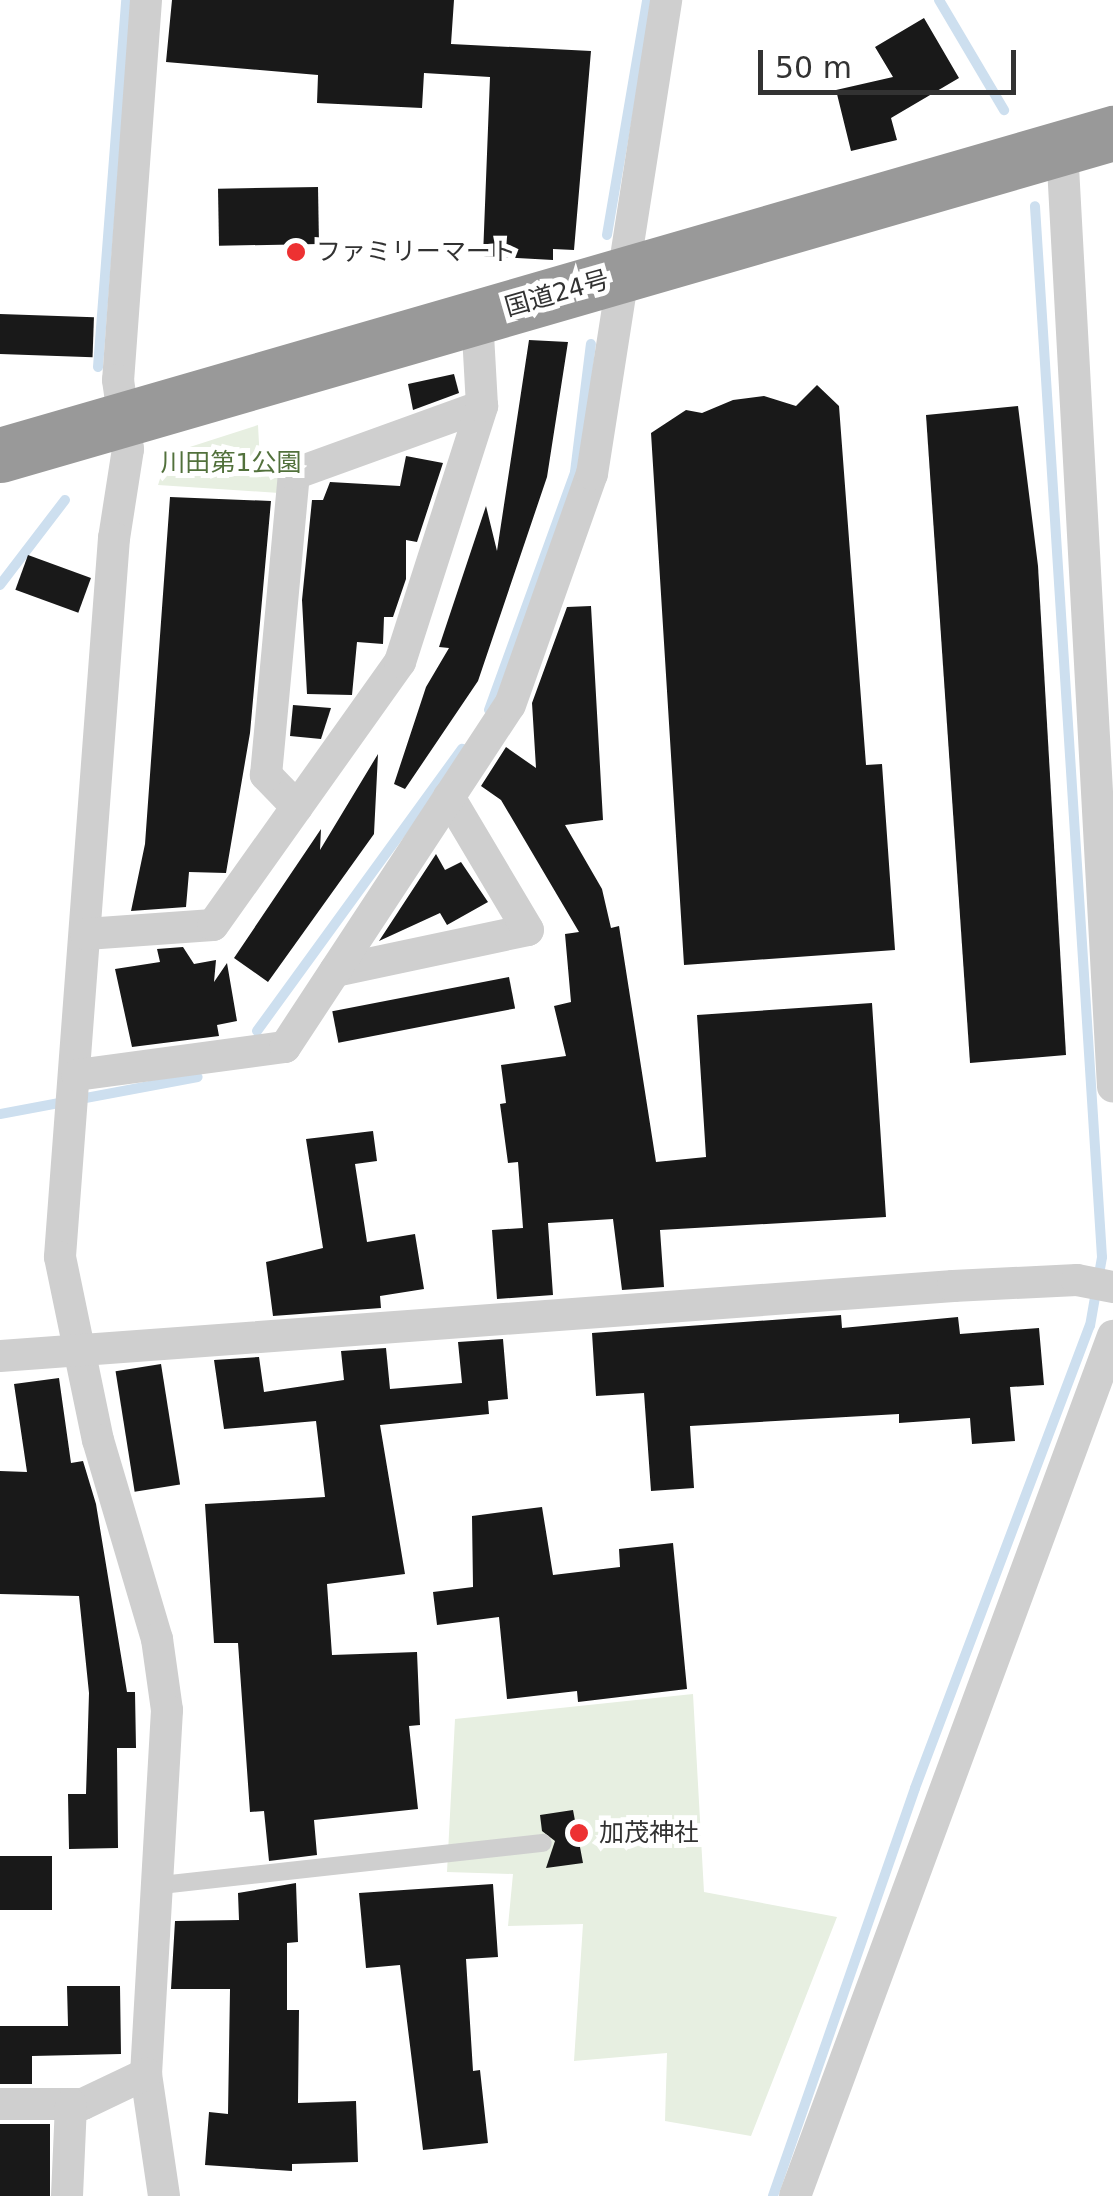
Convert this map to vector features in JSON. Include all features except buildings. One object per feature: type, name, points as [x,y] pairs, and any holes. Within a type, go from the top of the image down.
[{"type":"highway","name":"国道24号","points":[[0,455],[1113,133]]},
{"type":"street","points":[[146,0],[118,380],[129,416],[74,1128],[60,1257],[76,1350],[157,1639],[166,1710],[160,1885],[146,2074],[164,2196]]},
{"type":"street","points":[[77,1082],[286,1047],[510,705],[592,474],[666,0]]},
{"type":"street","points":[[1062,148],[1113,1087]]},
{"type":"street","points":[[86,934],[214,925],[400,662],[482,406],[477,317]]},
{"type":"street","points":[[297,807],[266,775],[294,474],[482,406]]},
{"type":"street","points":[[335,971],[528,930],[449,797]]},
{"type":"street","points":[[0,1356],[1078,1280],[1113,1287]]},
{"type":"street","points":[[795,2196],[1113,1336]]},
{"type":"street","points":[[0,2104],[70,2104],[146,2074]]},
{"type":"street","points":[[68,2196],[70,2104]]},
{"type":"lane","points":[[160,1885],[543,1843]]},
{"type":"green space","name":"川田第1公園","points":[[258,425],[260,462],[281,466],[279,493],[158,485],[168,454]]},
{"type":"green space","points":[[693,1694],[704,1892],[837,1917],[751,2136],[665,2121],[667,2053],[574,2061],[583,1924],[508,1926],[513,1874],[447,1872],[455,1719]]},
{"type":"waterway","points":[[98,367],[126,0]]},
{"type":"waterway","points":[[607,235],[647,0]]},
{"type":"waterway","points":[[939,0],[1004,110]]},
{"type":"waterway","points":[[773,2196],[915,1788],[1090,1326],[1102,1257],[1035,206]]},
{"type":"waterway","points":[[489,710],[575,472],[591,344]]},
{"type":"waterway","points":[[0,585],[65,500]]},
{"type":"waterway","points":[[257,1031],[462,749]]},
{"type":"waterway","points":[[0,1114],[198,1077]]},
{"type":"place","name":"ファミリーマート","points":[[296,252]]},
{"type":"place","name":"加茂神社","points":[[579,1833]]}]
